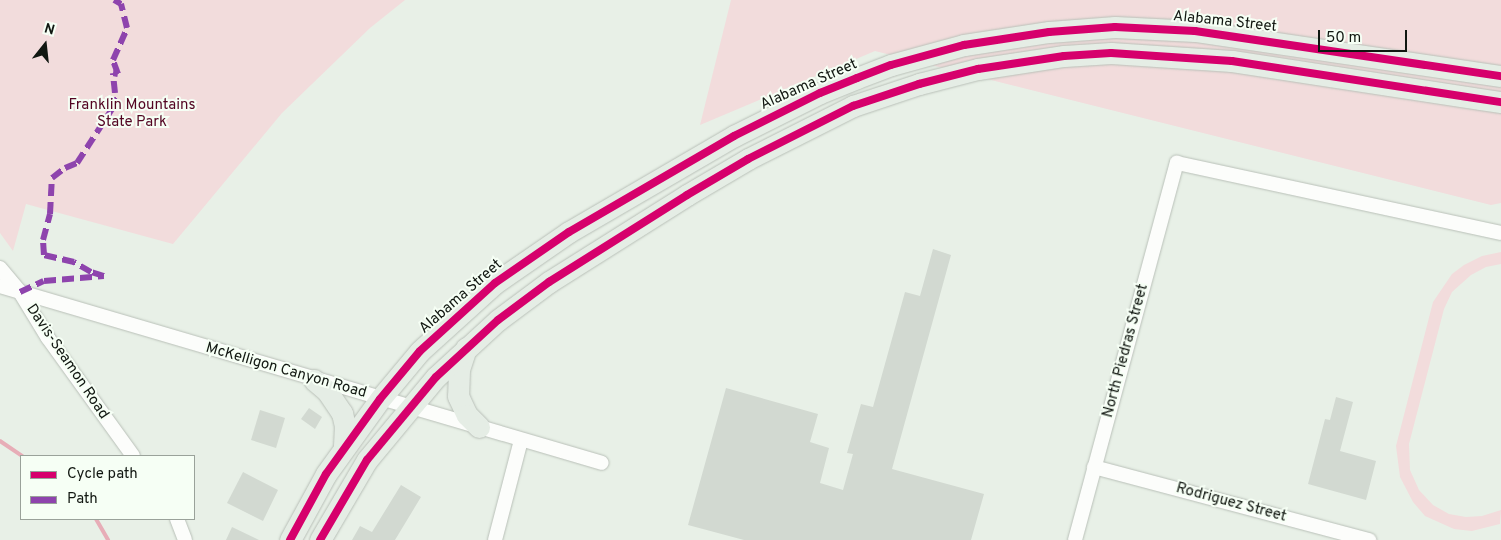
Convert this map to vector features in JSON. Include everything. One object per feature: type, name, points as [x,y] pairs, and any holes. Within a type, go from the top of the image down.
[{"type":"main road","name":"Alabama Street","points":[[290,540],[344,446],[420,351],[456,316],[527,259],[569,232],[734,136],[820,93],[891,65],[957,47],[1018,35],[1115,27],[1195,31],[1501,76]]},
{"type":"main road","points":[[1148,54],[1159,46],[1189,42],[1195,31]]},
{"type":"main road","points":[[320,540],[367,460],[436,377],[466,347],[498,320],[549,282],[615,238],[748,159],[853,106],[919,84],[978,69],[1064,56],[1110,53],[1148,54],[1278,68],[1501,102]]},
{"type":"main road","points":[[466,347],[459,370],[458,396],[467,415],[479,428]]},
{"type":"main road","points":[[314,380],[327,391],[342,413],[345,426],[344,446]]},
{"type":"street","name":"North Piedras Street","points":[[1075,540],[1177,163],[1501,233]]},
{"type":"street","name":"Davis-Seamon Road","points":[[0,268],[20,292],[48,338],[132,455]]},
{"type":"street","name":"McKelligon Canyon Road","points":[[0,286],[314,380],[602,463]]},
{"type":"street","points":[[495,540],[521,440]]},
{"type":"street","name":"Rodriguez Street","points":[[1094,467],[1369,540]]},
{"type":"street","points":[[177,520],[185,540]]},
{"type":"green space","name":"Franklin Mountains State Park","points":[[0,0],[405,0],[370,28],[282,113],[173,244],[26,204],[13,251],[0,233]]},
{"type":"green space","points":[[731,0],[1501,0],[1501,203],[1491,205],[875,51],[700,125]]},
{"type":"green space","points":[[1501,252],[1501,264],[1486,267],[1471,275],[1452,292],[1444,309],[1409,444],[1410,470],[1419,490],[1433,505],[1449,514],[1466,517],[1482,516],[1501,510],[1500,524],[1472,531],[1454,529],[1425,516],[1413,502],[1400,477],[1396,446],[1433,302],[1452,274],[1464,265],[1482,256]]},
{"type":"building","points":[[933,249],[951,255],[892,469],[984,494],[971,540],[744,540],[688,525],[726,388],[818,414],[810,442],[829,448],[820,483],[843,490],[853,454],[847,453],[861,404],[873,407],[905,292],[920,296]]},
{"type":"building","points":[[1336,397],[1353,402],[1340,451],[1376,461],[1366,500],[1308,484],[1325,419],[1330,420]]},
{"type":"building","points":[[309,408],[322,417],[315,429],[301,419]]},
{"type":"building","points":[[260,410],[285,418],[276,448],[251,440]]},
{"type":"building","points":[[243,472],[278,490],[263,521],[227,503]]},
{"type":"building","points":[[401,485],[421,497],[395,540],[352,540],[360,526],[372,532]]},
{"type":"building","points":[[232,527],[259,540],[226,540]]},
{"type":"waterway","points":[[0,441],[21,455]]},
{"type":"waterway","points":[[97,520],[108,540]]},
{"type":"marked path","points":[[20,292],[44,281],[104,276],[91,272],[74,262],[44,255],[43,240],[50,214],[52,178],[65,168],[77,163],[112,109],[115,93],[113,73],[118,74],[113,60],[127,28],[121,4],[114,0]]},
{"type":"cycle path","points":[[290,540],[326,474],[380,399],[420,351],[495,283],[569,232],[734,136],[820,93],[857,78],[891,65],[964,45],[1049,32],[1115,27],[1195,31],[1501,76]]},
{"type":"cycle path","points":[[320,540],[367,460],[436,377],[498,320],[549,282],[687,195],[748,159],[853,106],[919,84],[978,69],[1064,56],[1111,53],[1232,61],[1501,102]]}]
